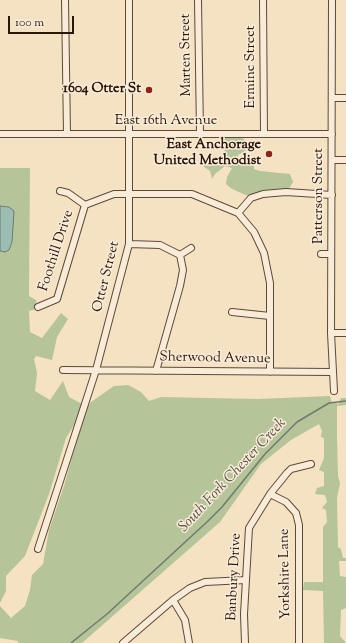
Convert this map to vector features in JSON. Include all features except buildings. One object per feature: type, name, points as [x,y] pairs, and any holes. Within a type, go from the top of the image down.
[{"type":"street","points":[[65,0],[67,134]]},
{"type":"street","name":"Otter Street","points":[[38,549],[96,370],[129,244],[129,0]]},
{"type":"street","name":"Marten Street","points":[[198,0],[200,134]]},
{"type":"street","name":"Ermine Street","points":[[263,0],[264,134]]},
{"type":"street","name":"Patterson Street","points":[[332,0],[331,333],[334,391]]},
{"type":"street","points":[[332,98],[346,98]]},
{"type":"street","name":"East 16th Avenue","points":[[0,134],[332,134]]},
{"type":"street","points":[[332,160],[346,160]]},
{"type":"street","points":[[60,191],[68,193],[85,205]]},
{"type":"street","points":[[238,213],[251,198],[263,194],[286,192],[332,195]]},
{"type":"street","name":"Foothill Drive","points":[[38,307],[57,299],[85,205],[114,194],[192,194],[238,213],[254,232],[264,253],[270,283],[270,372]]},
{"type":"street","points":[[129,244],[160,246],[180,256]]},
{"type":"street","points":[[180,256],[191,248]]},
{"type":"street","points":[[321,254],[331,254]]},
{"type":"street","points":[[156,371],[180,286],[183,270],[180,256]]},
{"type":"street","points":[[232,312],[270,316]]},
{"type":"street","points":[[331,333],[346,333]]},
{"type":"street","name":"Sherwood Avenue","points":[[63,370],[333,372]]},
{"type":"street","name":"Banbury Drive","points":[[245,643],[249,528],[270,494],[291,469],[311,464]]},
{"type":"street","name":"Yorkshire Lane","points":[[270,494],[286,502],[296,513],[299,525],[299,643]]},
{"type":"street","points":[[123,643],[173,600],[190,588],[205,582],[246,580]]},
{"type":"street","points":[[173,600],[185,620],[190,643]]},
{"type":"green space","points":[[223,138],[242,138],[249,143],[247,150],[238,155],[238,160],[241,161],[247,159],[254,166],[254,169],[290,174],[293,182],[289,189],[266,190],[248,196],[232,189],[226,184],[227,177],[232,168],[225,166],[215,174],[212,179],[210,171],[203,166],[204,162],[220,164],[225,154]]},
{"type":"green space","points":[[0,168],[30,168],[29,296],[36,300],[37,309],[29,311],[30,332],[42,338],[61,313],[68,319],[57,337],[52,360],[36,356],[34,359],[37,373],[35,391],[50,400],[63,381],[69,397],[82,404],[76,422],[66,438],[49,494],[25,556],[6,576],[6,591],[0,603],[0,251],[5,252],[10,207],[0,206]]},
{"type":"green space","points":[[128,385],[141,392],[149,401],[161,397],[258,399],[330,396],[332,403],[337,403],[338,405],[341,398],[346,398],[346,405],[337,406],[338,476],[340,483],[337,498],[338,547],[341,549],[343,558],[346,558],[346,561],[339,561],[340,576],[346,577],[346,608],[341,610],[340,636],[346,643],[324,643],[323,591],[303,590],[304,582],[323,582],[323,527],[327,522],[326,510],[322,508],[327,502],[325,495],[315,494],[317,488],[324,486],[324,472],[319,470],[324,458],[324,438],[321,437],[322,431],[319,424],[291,440],[261,464],[220,522],[82,643],[18,643],[18,641],[0,638],[0,606],[11,618],[25,606],[30,590],[32,575],[43,564],[49,530],[65,483],[84,412],[91,402],[114,386]]},
{"type":"water","points":[[0,206],[9,207],[14,211],[12,242],[9,250],[5,252],[0,251]]},
{"type":"waterway","name":"South Fork Chester Creek","points":[[71,643],[107,614],[208,521],[222,507],[265,454],[297,422],[329,403],[346,401]]},
{"type":"place","name":"1604 Otter St","points":[[149,90]]},
{"type":"place","name":"East Anchorage United Methodist","points":[[269,154]]}]
